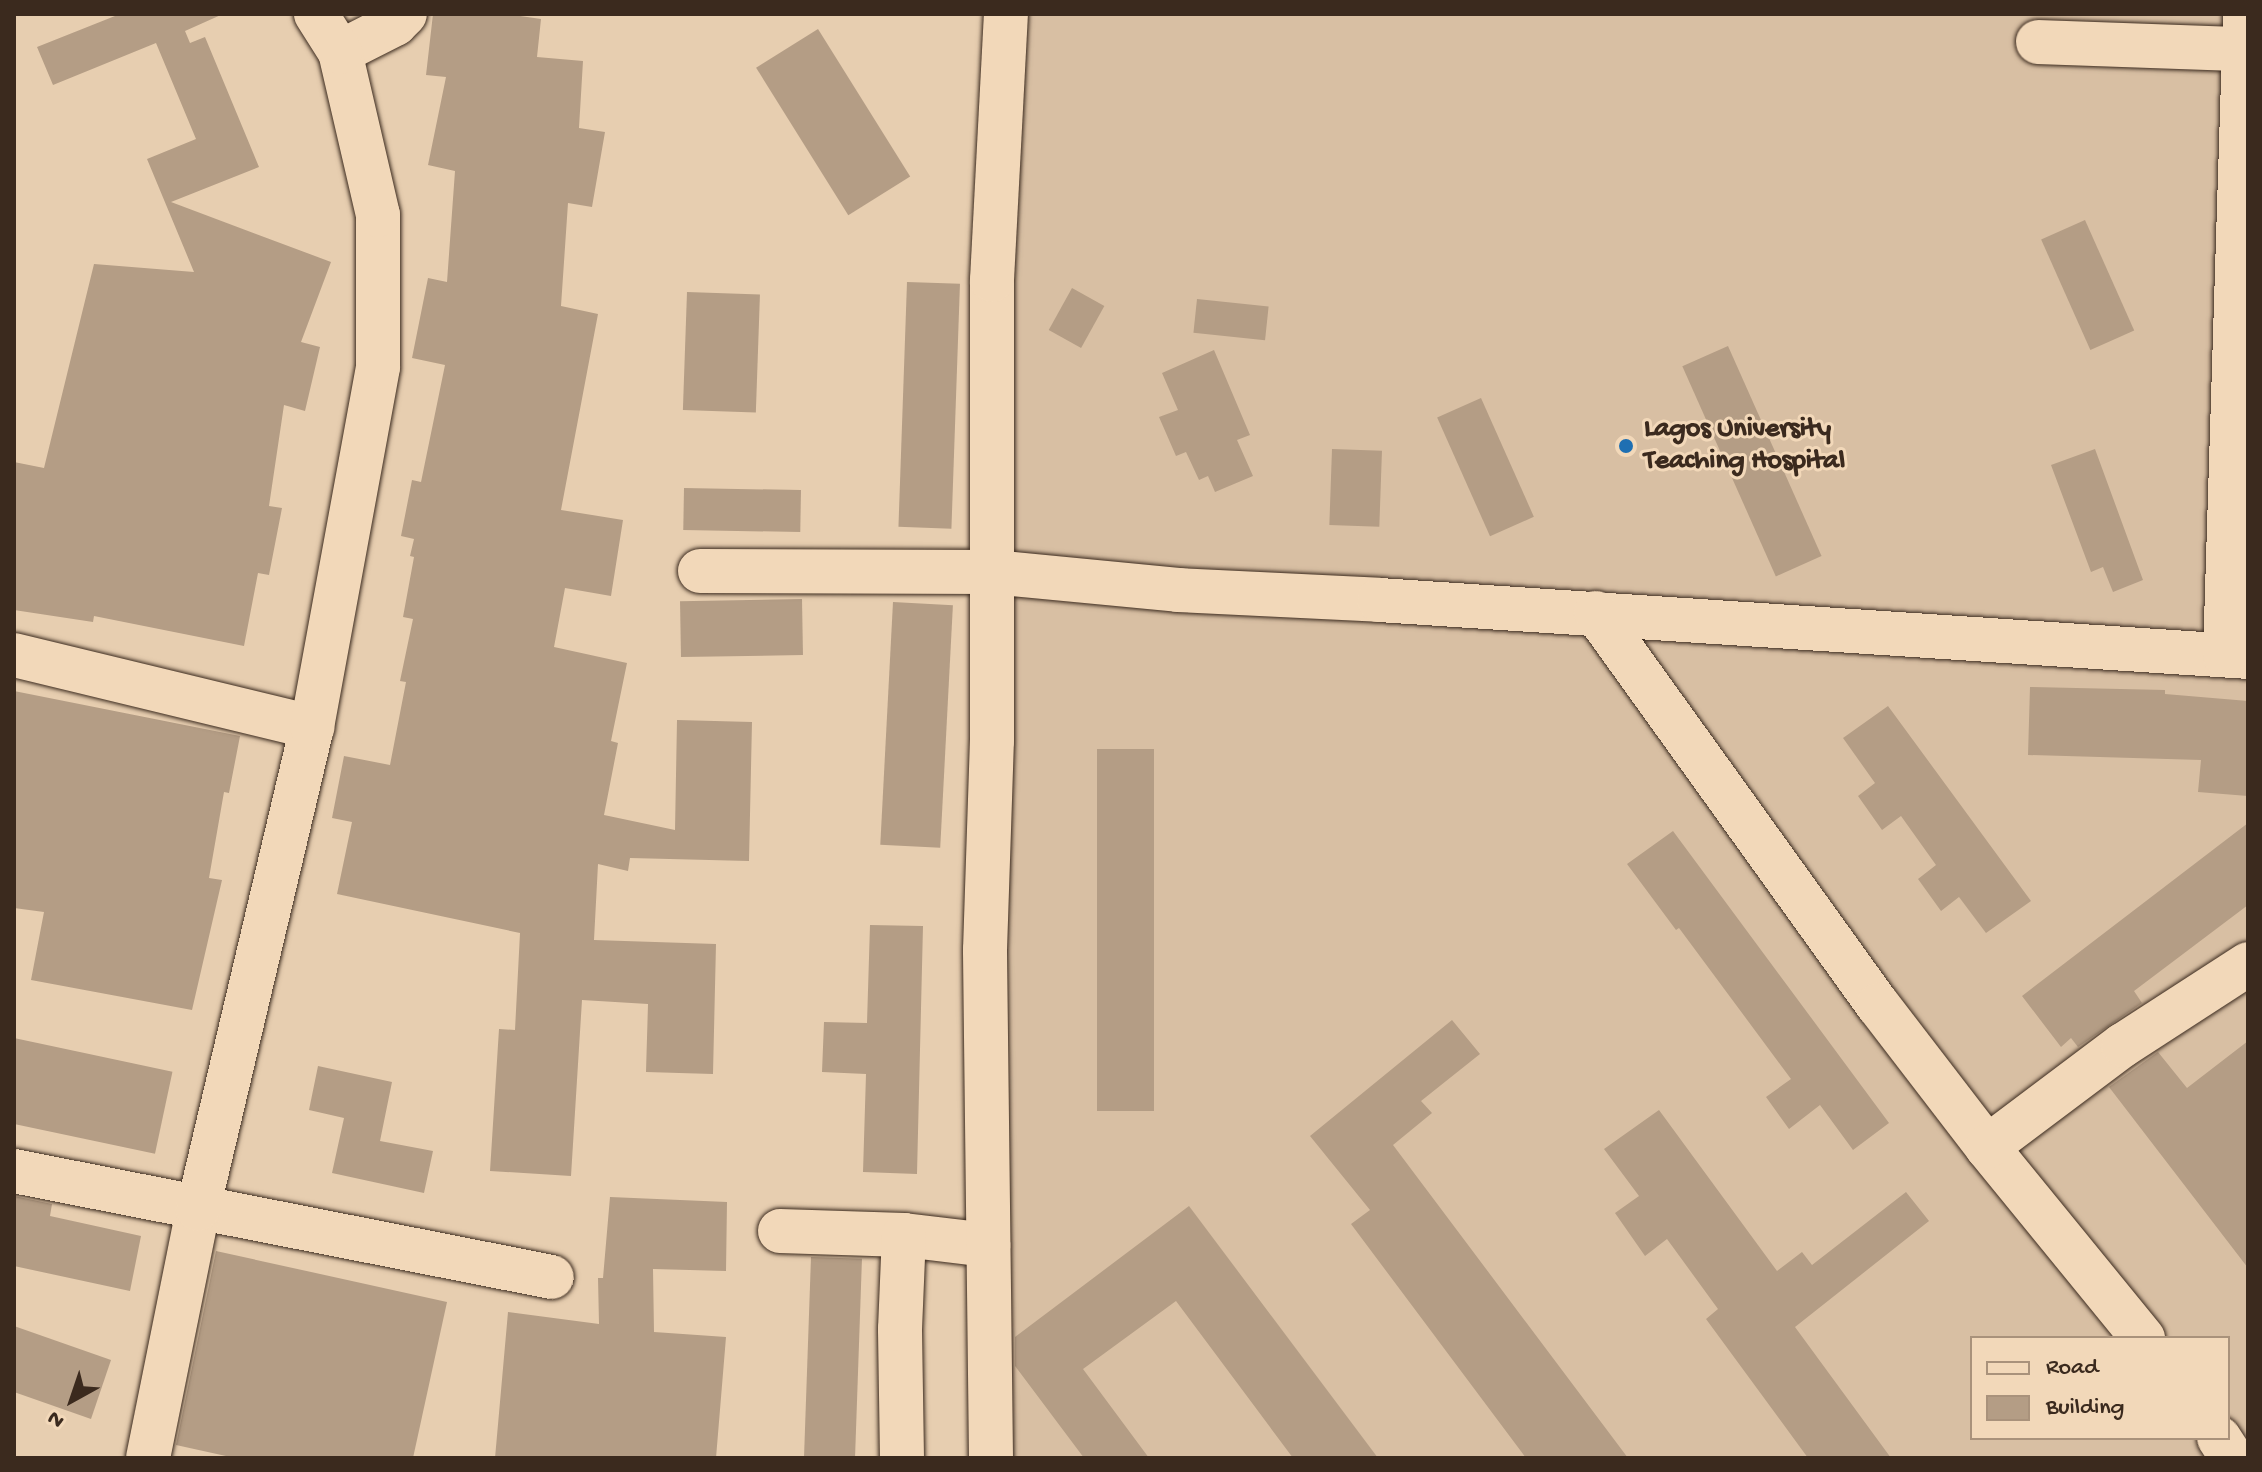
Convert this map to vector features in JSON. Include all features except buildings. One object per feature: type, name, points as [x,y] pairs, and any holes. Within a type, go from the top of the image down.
[{"type":"street","points":[[148,1458],[198,1209],[312,727],[378,367],[378,215],[340,52],[316,14]]},
{"type":"street","points":[[340,52],[395,24],[405,14]]},
{"type":"street","points":[[991,1458],[985,950],[992,741],[992,280],[1006,14]]},
{"type":"street","points":[[700,571],[992,572],[1178,590],[1596,613],[1816,631],[2236,656],[2240,121],[2244,42],[2038,42]]},
{"type":"street","points":[[1596,613],[1878,1005],[1987,1147],[2141,1336]]},
{"type":"street","points":[[14,655],[312,727]]},
{"type":"street","points":[[1987,1147],[2123,1045],[2248,964]]},
{"type":"street","points":[[14,1171],[552,1277]]},
{"type":"street","points":[[780,1231],[904,1235],[988,1245]]},
{"type":"street","points":[[902,1458],[900,1329],[904,1235]]},
{"type":"street","points":[[2220,1440],[2232,1458]]},
{"type":"shaded area","name":"Lagos University Teaching Hospital","points":[[1017,14],[2248,14],[2248,1458],[970,1458]]},
{"type":"place","name":"Lagos University Teaching Hospital","points":[[1626,446]]}]
